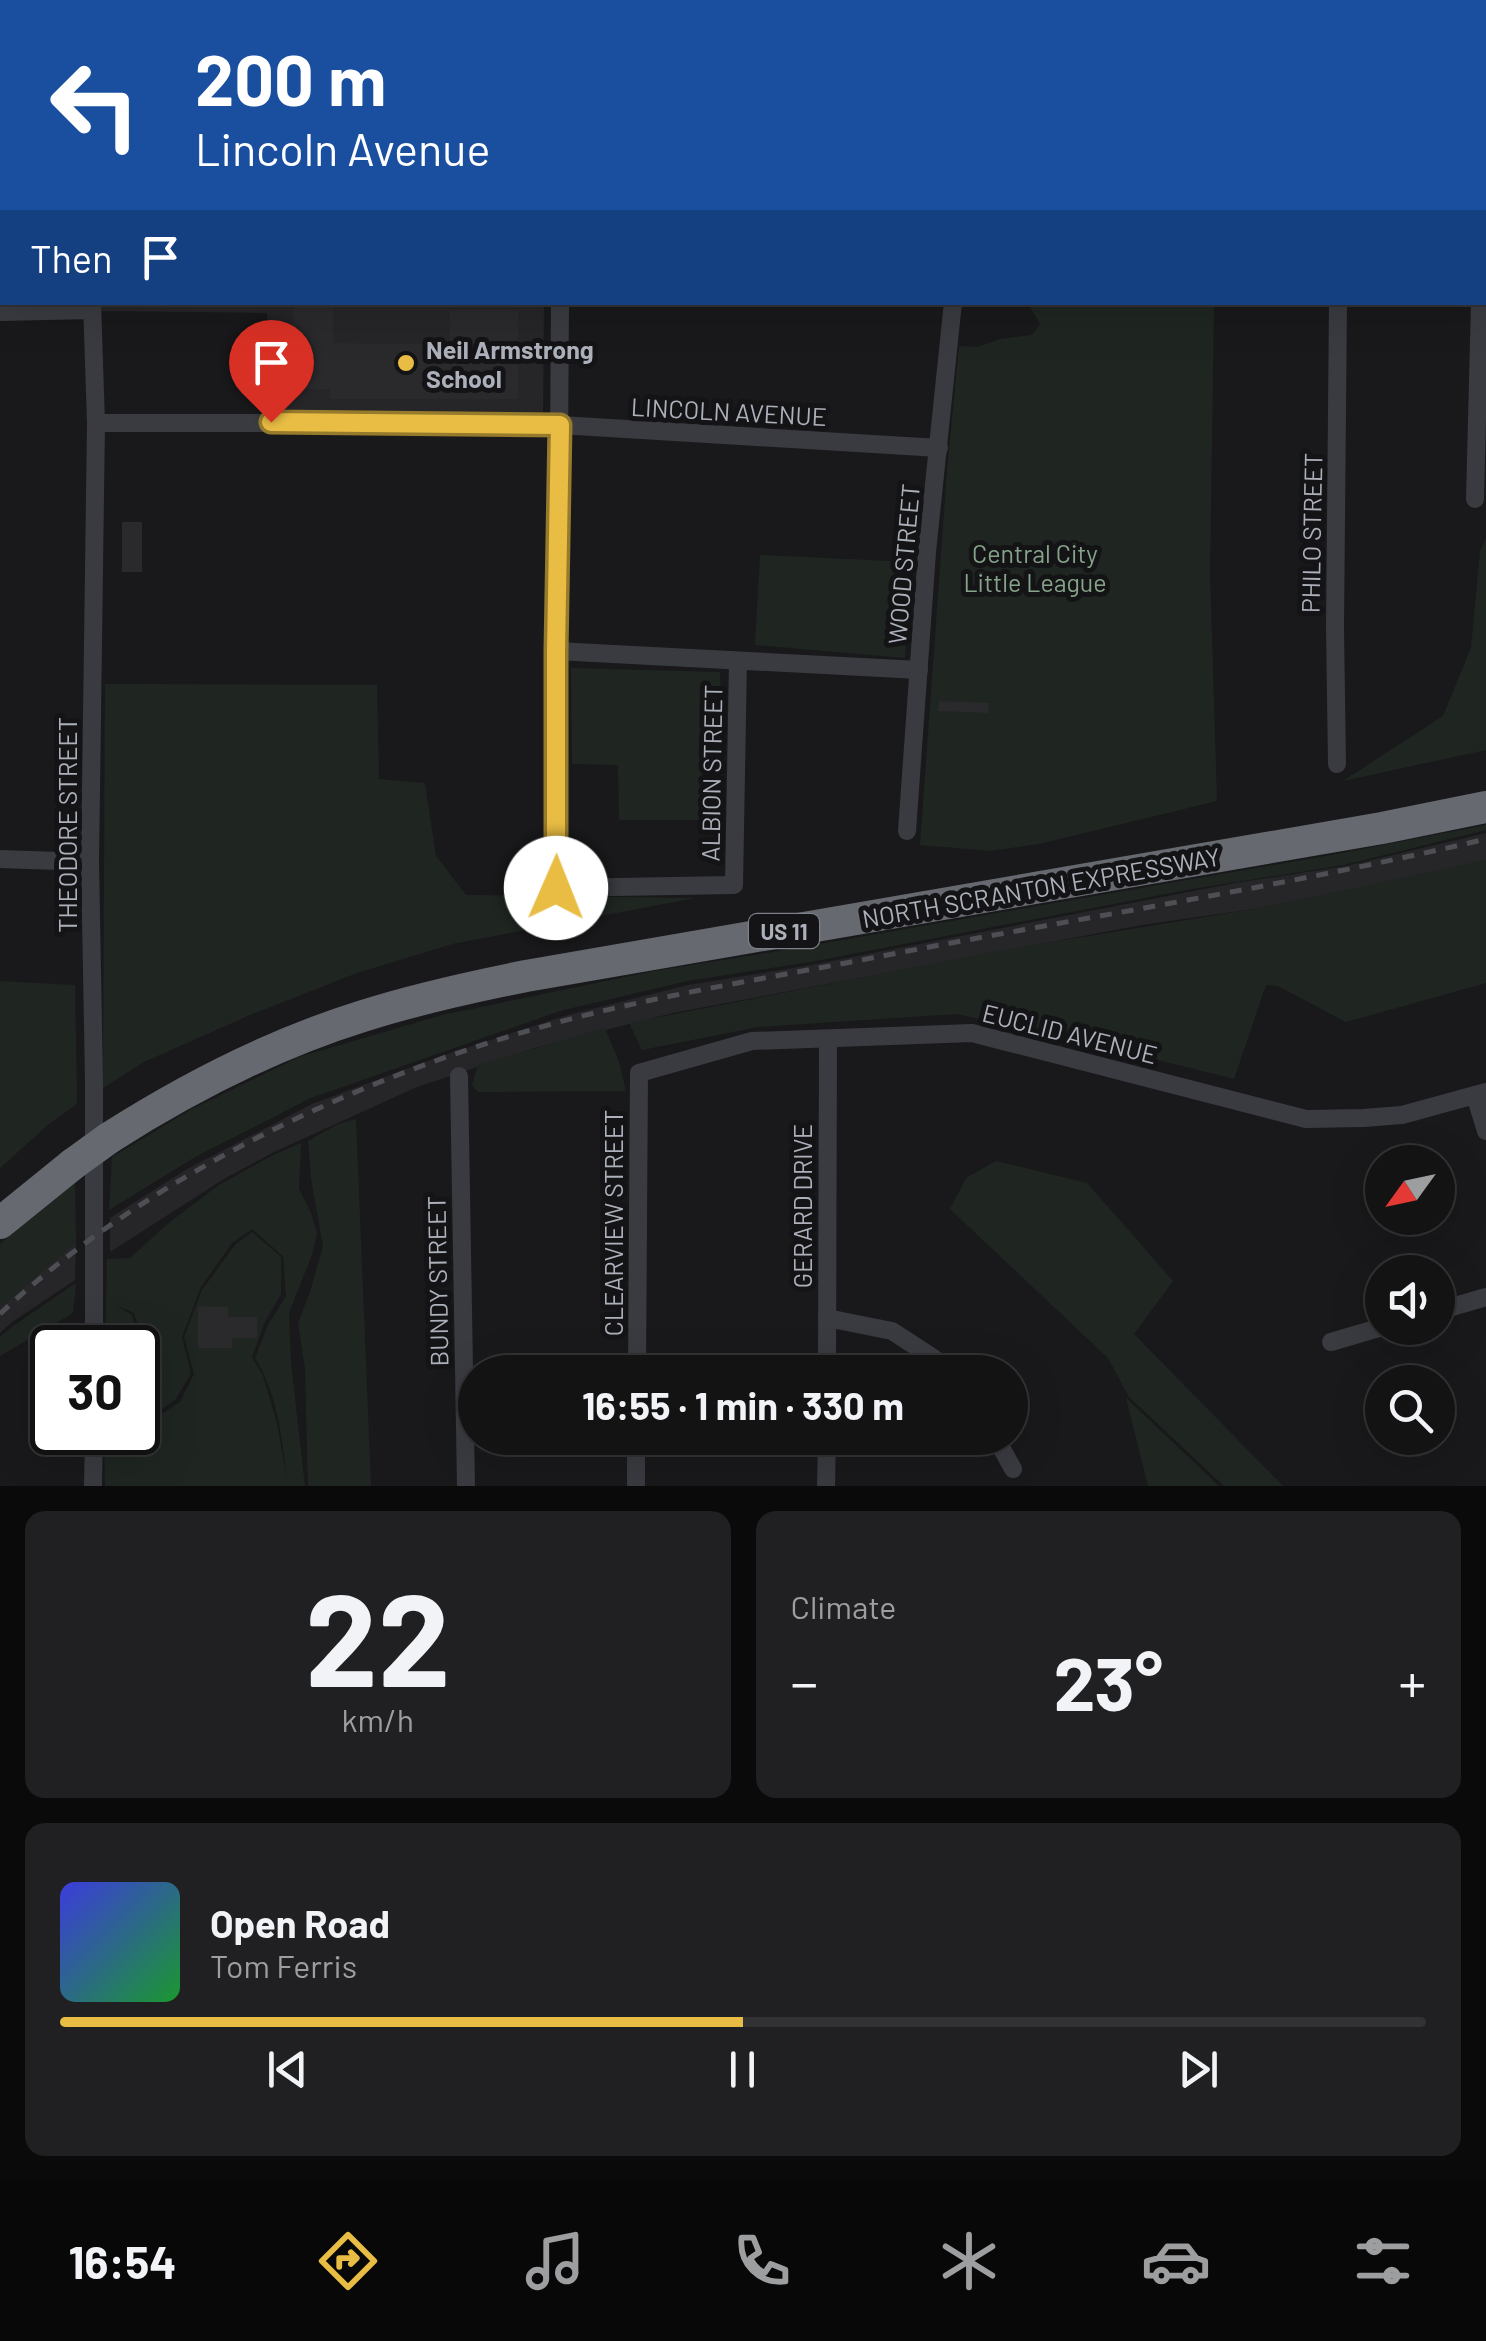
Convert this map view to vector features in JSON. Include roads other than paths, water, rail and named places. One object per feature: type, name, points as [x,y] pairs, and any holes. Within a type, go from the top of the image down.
[{"type":"highway","name":"NORTH SCRANTON EXPRESSWAY","points":[[0,1196],[73,1151],[207,1057],[280,1024],[358,996],[522,956],[1358,812],[1486,786]]},
{"type":"highway","name":"NORTH SCRANTON EXPRESSWAY","points":[[109,1126],[269,1051],[364,1015],[443,994],[546,972],[1486,807]]},
{"type":"highway","name":"NORTH SCRANTON EXPRESSWAY","points":[[0,1224],[73,1151]]},
{"type":"street","points":[[560,305],[556,651],[919,670]]},
{"type":"street","name":"WOOD STREET","points":[[907,831],[927,552],[953,305]]},
{"type":"street","name":"PHILO STREET","points":[[1337,764],[1338,305]]},
{"type":"street","points":[[1475,499],[1480,305]]},
{"type":"street","points":[[0,312],[92,306]]},
{"type":"street","name":"THEODORE STREET","points":[[92,306],[96,423],[90,862],[94,1325]]},
{"type":"street","name":"LINCOLN AVENUE","points":[[96,423],[560,425],[939,448]]},
{"type":"street","name":"ALBION STREET","points":[[556,651],[556,888],[734,885],[738,661]]},
{"type":"street","points":[[0,859],[90,862]]},
{"type":"street","name":"EUCLID AVENUE","points":[[639,1073],[752,1041],[972,1033],[1306,1119],[1402,1115],[1481,1094]]},
{"type":"street","name":"GERARD DRIVE","points":[[827,1355],[828,1039]]},
{"type":"street","name":"CLEARVIEW STREET","points":[[637,1355],[639,1073]]},
{"type":"street","name":"BUNDY STREET","points":[[459,1076],[466,1486]]},
{"type":"street","points":[[1481,1094],[1486,1131]]},
{"type":"street","points":[[1455,1307],[1486,1298]]},
{"type":"street","points":[[827,1318],[892,1331],[930,1355]]},
{"type":"street","points":[[1331,1342],[1365,1332]]},
{"type":"street","points":[[94,1455],[94,1486]]},
{"type":"street","points":[[636,1455],[636,1486]]},
{"type":"street","points":[[826,1455],[826,1486]]},
{"type":"street","points":[[1006,1455],[1014,1470]]},
{"type":"railway","points":[[0,1314],[64,1259],[210,1163],[372,1085],[455,1054],[648,1001],[1246,889],[1486,839]]},
{"type":"place","name":"Neil Armstrong School","points":[[406,363]]},
{"type":"park label","name":"Central City Little League","points":[[1035,568]]}]
